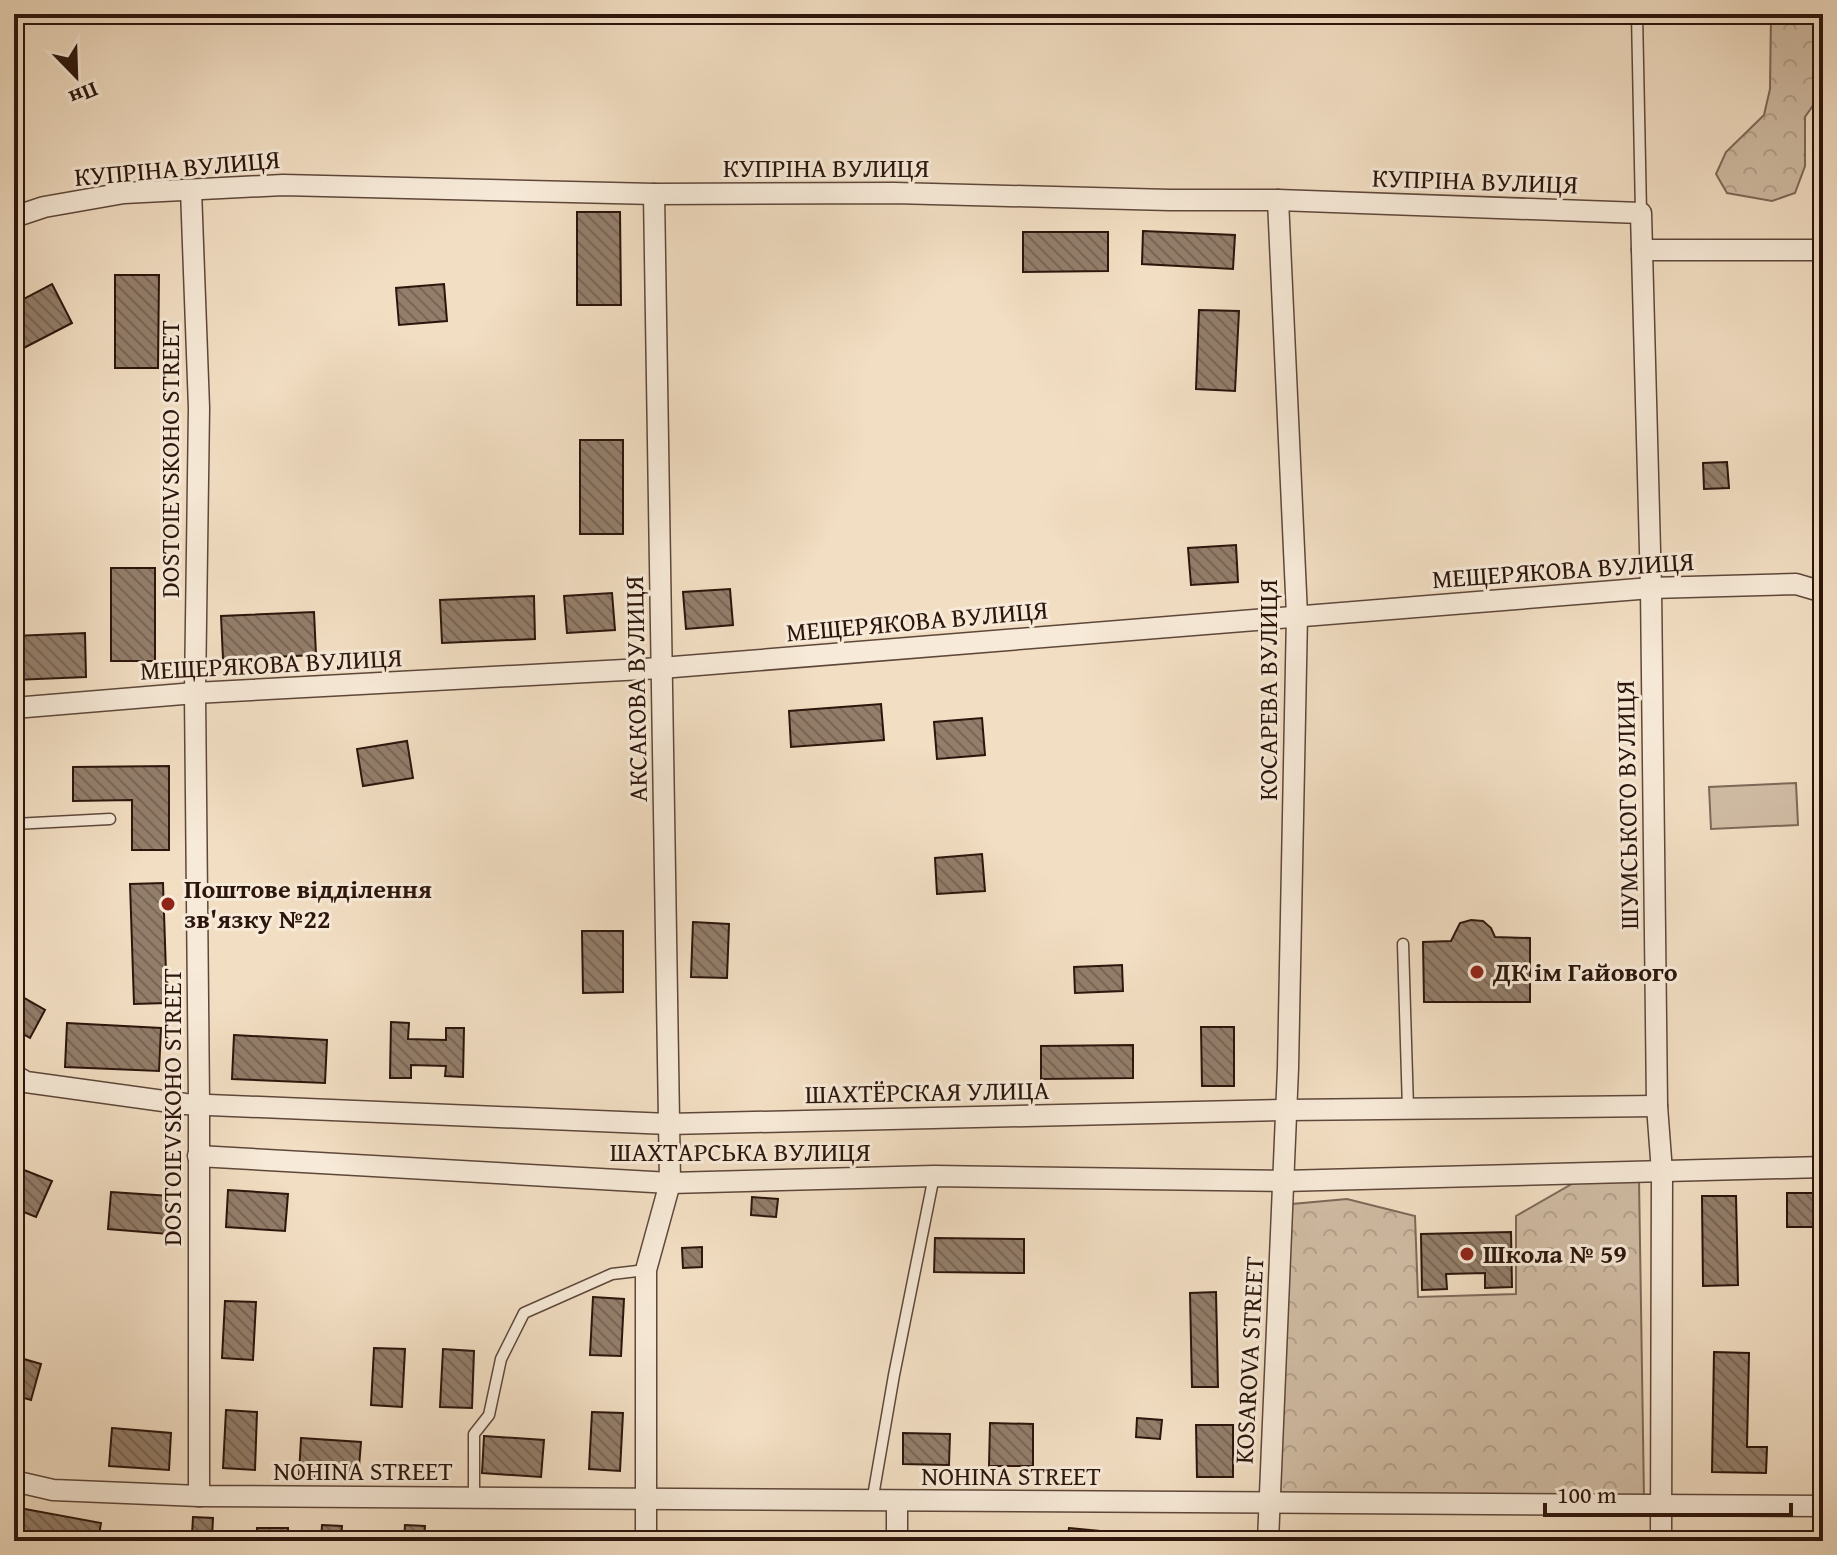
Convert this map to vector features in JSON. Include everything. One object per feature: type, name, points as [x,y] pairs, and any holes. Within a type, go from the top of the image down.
[{"type":"street","name":"КУПРІНА ВУЛИЦЯ","points":[[14,217],[44,207],[124,193],[295,185],[654,194],[894,193],[1278,200],[1641,213]]},
{"type":"street","name":"DOSTOIEVSKOHO STREET","points":[[191,190],[199,408],[195,693],[199,1496]]},
{"type":"street","name":"АКСАКОВА ВУЛИЦЯ","points":[[646,1541],[646,1270],[670,1183],[654,194]]},
{"type":"street","name":"КОСАРЕВА ВУЛИЦЯ","points":[[1278,200],[1297,615],[1283,1181]]},
{"type":"street","name":"ШУМСЬКОГО ВУЛИЦЯ","points":[[1641,213],[1651,588],[1657,1106],[1662,1172],[1661,1541]]},
{"type":"street","points":[[1642,250],[1823,250]]},
{"type":"street","name":"МЕЩЕРЯКОВА ВУЛИЦЯ","points":[[14,708],[195,693],[661,668],[1651,588],[1796,584],[1823,592]]},
{"type":"street","name":"ШАХТЁРСКАЯ УЛИЦА","points":[[14,1075],[26,1082],[185,1104],[669,1124],[1286,1110],[1657,1106]]},
{"type":"street","name":"ШАХТАРСЬКА ВУЛИЦЯ","points":[[198,1156],[670,1183],[934,1176],[1283,1181],[1823,1167]]},
{"type":"street","name":"KOSAROVA STREET","points":[[1268,1541],[1283,1181]]},
{"type":"street","name":"NOHINA STREET","points":[[14,1481],[53,1490],[199,1496],[1823,1506]]},
{"type":"street","points":[[897,1502],[897,1541]]},
{"type":"lane","points":[[1637,14],[1641,213]]},
{"type":"lane","points":[[14,824],[110,819]]},
{"type":"lane","points":[[1403,944],[1408,1109]]},
{"type":"lane","points":[[872,1502],[934,1176]]},
{"type":"lane","points":[[474,1498],[474,1434],[489,1415],[501,1359],[524,1313],[612,1274],[646,1270]]},
{"type":"green space","points":[[1771,14],[1823,14],[1823,91],[1805,117],[1805,166],[1795,193],[1772,201],[1727,193],[1716,174],[1726,152],[1764,115],[1770,89]]},
{"type":"green space","points":[[1796,783],[1798,825],[1711,829],[1709,787]]},
{"type":"green space","points":[[1584,1177],[1639,1179],[1644,1498],[1277,1495],[1292,1204],[1347,1199],[1415,1216],[1418,1297],[1516,1294],[1516,1216]]},
{"type":"building","points":[[577,212],[620,212],[621,305],[577,305]]},
{"type":"building","points":[[1143,231],[1235,235],[1233,269],[1142,264]]},
{"type":"building","points":[[1023,232],[1108,232],[1108,271],[1023,272]]},
{"type":"building","points":[[115,275],[159,275],[158,368],[115,368]]},
{"type":"building","points":[[52,284],[72,323],[14,353],[14,304]]},
{"type":"building","points":[[444,284],[447,321],[399,325],[396,288]]},
{"type":"building","points":[[1199,310],[1239,311],[1235,391],[1196,389]]},
{"type":"building","points":[[580,440],[623,440],[623,534],[580,534]]},
{"type":"building","points":[[1727,462],[1729,488],[1704,489],[1703,463]]},
{"type":"building","points":[[1236,545],[1238,582],[1191,585],[1188,548]]},
{"type":"building","points":[[111,568],[155,568],[155,661],[111,661]]},
{"type":"building","points":[[730,589],[733,625],[686,629],[683,592]]},
{"type":"building","points":[[612,593],[615,630],[567,633],[564,596]]},
{"type":"building","points":[[534,596],[535,639],[442,643],[440,600]]},
{"type":"building","points":[[314,612],[316,655],[223,659],[221,616]]},
{"type":"building","points":[[85,633],[86,677],[14,680],[14,636]]},
{"type":"building","points":[[881,704],[884,740],[791,747],[789,711]]},
{"type":"building","points":[[982,718],[985,755],[937,759],[934,722]]},
{"type":"building","points":[[407,741],[413,778],[363,786],[357,749]]},
{"type":"building","points":[[169,766],[169,850],[132,850],[132,800],[73,801],[73,767]]},
{"type":"building","points":[[982,854],[985,891],[937,894],[935,858]]},
{"type":"building","points":[[163,883],[167,1003],[134,1004],[130,884]]},
{"type":"building","name":"ДК ім Гайового","points":[[1483,921],[1495,937],[1530,938],[1530,1002],[1424,1002],[1423,942],[1451,941],[1460,923]]},
{"type":"building","points":[[693,922],[729,924],[727,978],[691,977]]},
{"type":"building","points":[[582,931],[623,931],[623,992],[583,993]]},
{"type":"building","points":[[1122,965],[1123,991],[1075,993],[1074,967]]},
{"type":"building","points":[[14,992],[45,1010],[30,1038],[14,1029]]},
{"type":"building","points":[[391,1022],[409,1023],[408,1039],[446,1040],[446,1028],[464,1028],[463,1077],[445,1076],[446,1066],[411,1065],[411,1078],[390,1078]]},
{"type":"building","points":[[67,1023],[161,1028],[159,1071],[65,1067]]},
{"type":"building","points":[[1201,1027],[1234,1027],[1234,1086],[1202,1086]]},
{"type":"building","points":[[234,1035],[327,1040],[325,1083],[232,1079]]},
{"type":"building","points":[[1133,1045],[1133,1078],[1041,1079],[1041,1046]]},
{"type":"building","points":[[14,1166],[52,1181],[36,1217],[14,1208]]},
{"type":"building","points":[[228,1190],[288,1194],[285,1231],[226,1227]]},
{"type":"building","points":[[111,1192],[170,1196],[168,1234],[108,1229]]},
{"type":"building","points":[[1787,1193],[1823,1193],[1823,1227],[1787,1227]]},
{"type":"building","points":[[1702,1196],[1736,1196],[1738,1285],[1703,1286]]},
{"type":"building","points":[[752,1197],[778,1199],[776,1217],[751,1215]]},
{"type":"building","name":"Школа № 59","points":[[1511,1232],[1512,1287],[1485,1288],[1485,1273],[1446,1274],[1447,1289],[1422,1290],[1421,1234]]},
{"type":"building","points":[[935,1238],[1024,1239],[1024,1273],[934,1272]]},
{"type":"building","points":[[702,1247],[702,1267],[683,1268],[682,1248]]},
{"type":"building","points":[[1216,1292],[1218,1387],[1192,1387],[1190,1293]]},
{"type":"building","points":[[593,1297],[624,1299],[621,1356],[590,1355]]},
{"type":"building","points":[[225,1301],[256,1302],[253,1360],[222,1358]]},
{"type":"building","points":[[374,1348],[405,1349],[402,1407],[371,1405]]},
{"type":"building","points":[[443,1349],[474,1351],[472,1408],[440,1407]]},
{"type":"building","points":[[1714,1352],[1749,1353],[1747,1447],[1767,1447],[1766,1473],[1712,1472]]},
{"type":"building","points":[[17,1357],[41,1364],[31,1400],[14,1395]]},
{"type":"building","points":[[226,1410],[257,1412],[255,1470],[223,1468]]},
{"type":"building","points":[[592,1412],[623,1413],[620,1471],[589,1469]]},
{"type":"building","points":[[1137,1418],[1162,1420],[1160,1439],[1136,1437]]},
{"type":"building","points":[[990,1423],[1033,1424],[1033,1466],[989,1466]]},
{"type":"building","points":[[1196,1425],[1233,1425],[1233,1477],[1197,1477]]},
{"type":"building","points":[[112,1428],[171,1433],[169,1470],[109,1466]]},
{"type":"building","points":[[903,1433],[950,1434],[949,1465],[903,1464]]},
{"type":"building","points":[[484,1436],[544,1440],[541,1477],[482,1473]]},
{"type":"building","points":[[301,1438],[361,1442],[358,1479],[299,1475]]},
{"type":"building","points":[[14,1507],[101,1523],[98,1541],[59,1541],[14,1533]]},
{"type":"building","points":[[193,1517],[213,1518],[212,1537],[192,1535]]},
{"type":"building","points":[[322,1525],[342,1526],[341,1541],[321,1541]]},
{"type":"building","points":[[405,1525],[425,1526],[424,1541],[404,1541]]},
{"type":"building","points":[[257,1528],[288,1528],[288,1541],[257,1541]]},
{"type":"building","points":[[1069,1528],[1110,1532],[1110,1541],[1067,1541]]},
{"type":"place","name":"Поштове відділення зв'язку №22","points":[[168,904]]},
{"type":"place","name":"ДК ім Гайового","points":[[1477,972]]},
{"type":"place","name":"Школа № 59","points":[[1467,1254]]}]
